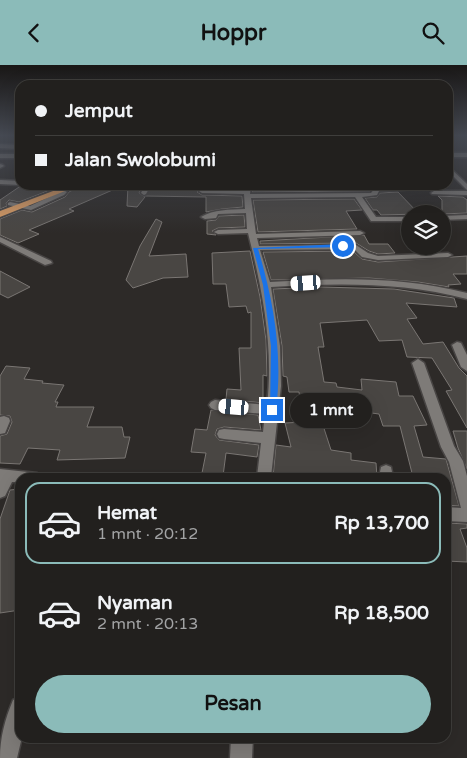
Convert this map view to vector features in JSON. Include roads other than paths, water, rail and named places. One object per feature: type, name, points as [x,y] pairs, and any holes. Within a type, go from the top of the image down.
[{"type":"highway","points":[[0,213],[14,205],[52,190]]},
{"type":"highway","points":[[0,207],[14,205]]},
{"type":"street","points":[[453,174],[467,188]]},
{"type":"street","points":[[453,183],[459,181]]},
{"type":"street","points":[[0,182],[15,183]]},
{"type":"street","points":[[202,191],[357,195],[375,194],[375,190]]},
{"type":"street","points":[[248,191],[253,239],[266,285],[275,346],[275,386],[265,473]]},
{"type":"street","points":[[434,193],[467,193]]},
{"type":"street","points":[[357,195],[370,216],[376,220],[401,219]]},
{"type":"street","points":[[205,217],[213,216],[216,212],[249,211]]},
{"type":"street","points":[[451,218],[467,217]]},
{"type":"street","points":[[218,232],[253,239],[356,247],[365,255],[378,258],[448,255]]},
{"type":"street","points":[[221,240],[360,233]]},
{"type":"street","points":[[0,239],[48,263]]},
{"type":"street","points":[[266,285],[340,281],[400,282],[467,296]]},
{"type":"street","points":[[457,345],[467,367]]},
{"type":"street","points":[[418,363],[448,447],[456,461],[467,504]]},
{"type":"street","points":[[216,405],[272,410]]},
{"type":"street","points":[[224,434],[269,438]]},
{"type":"street","points":[[0,491],[4,475]]},
{"type":"street","points":[[451,514],[467,515]]},
{"type":"street","points":[[6,758],[15,725]]},
{"type":"street","points":[[241,758],[242,743]]}]
